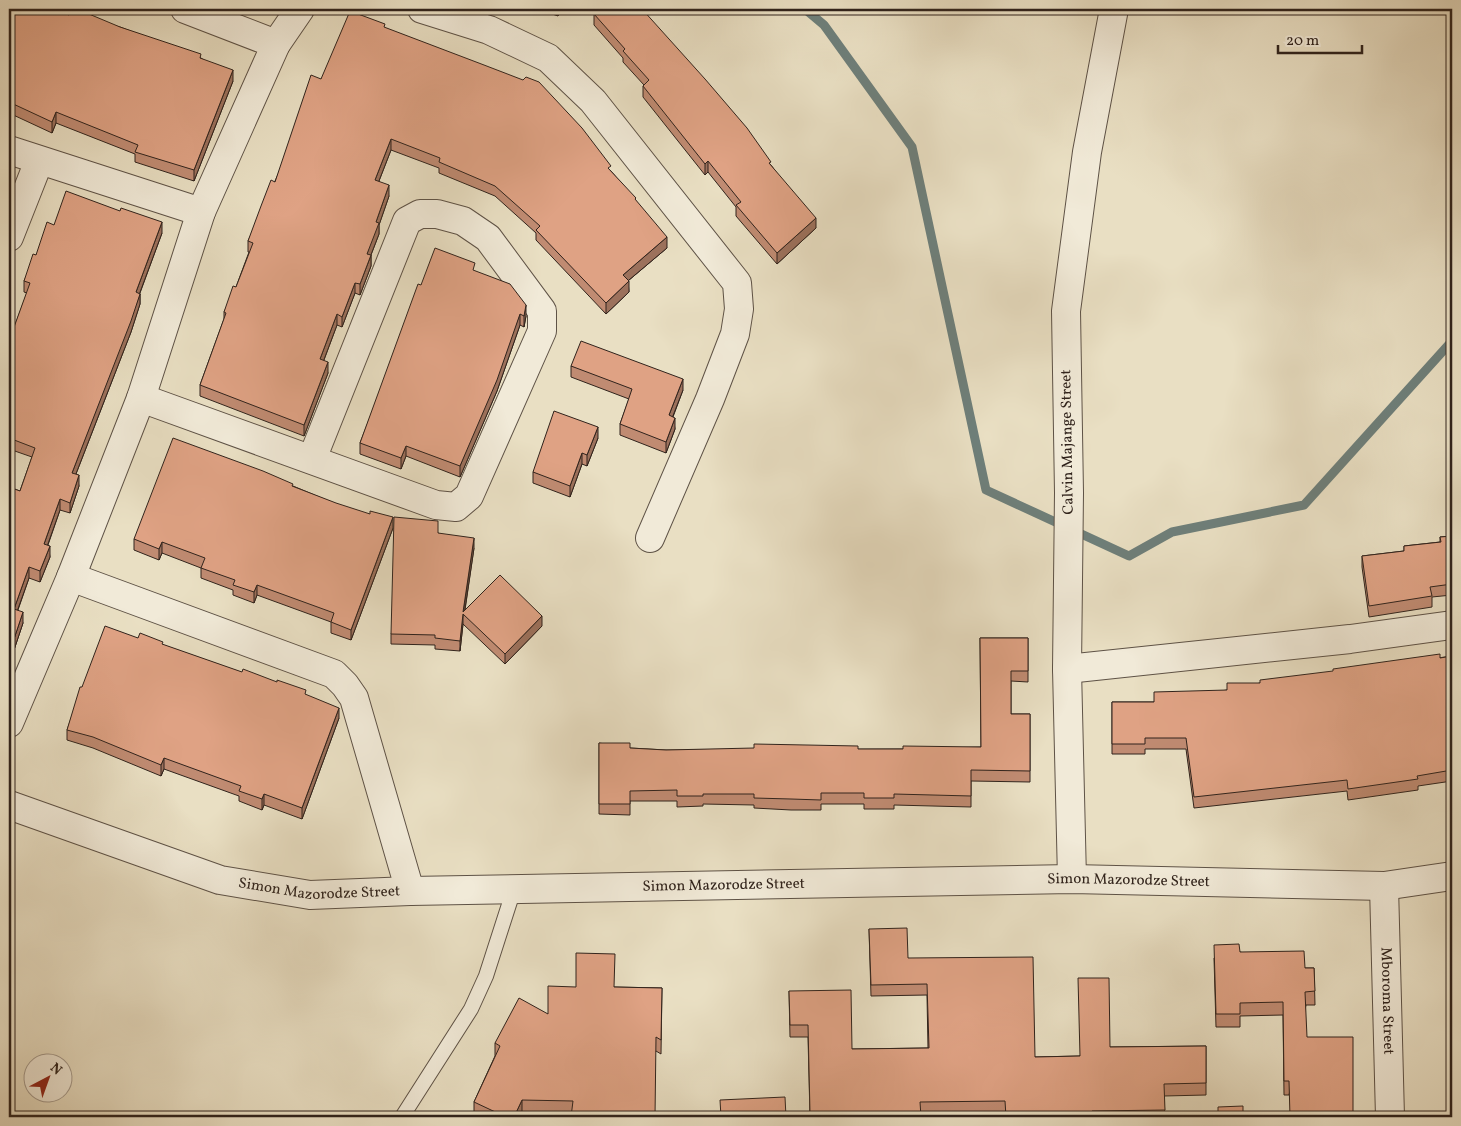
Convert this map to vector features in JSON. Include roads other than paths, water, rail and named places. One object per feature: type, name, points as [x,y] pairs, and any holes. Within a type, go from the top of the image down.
[{"type":"street","points":[[186,9],[276,44]]},
{"type":"street","points":[[9,723],[71,577],[141,398],[201,212],[276,44],[300,9]]},
{"type":"street","points":[[422,9],[489,30],[548,58],[593,101],[737,283],[739,309],[735,334],[710,399],[650,538]]},
{"type":"street","name":"Calvin Majange Street","points":[[1072,879],[1067,669],[1066,311],[1087,152],[1111,9]]},
{"type":"street","points":[[9,150],[201,212]]},
{"type":"street","points":[[9,237],[39,161]]},
{"type":"street","points":[[141,398],[436,505],[456,507],[469,496],[542,331],[542,311],[488,238],[463,221],[437,214],[420,214],[407,221],[312,459]]},
{"type":"street","points":[[71,577],[334,674],[354,698],[410,890]]},
{"type":"street","points":[[1067,669],[1350,639],[1452,625]]},
{"type":"street","name":"Simon Mazorodze Street","points":[[9,805],[220,880],[310,895],[410,890],[1072,879],[1384,886],[1452,876]]},
{"type":"street","name":"Mboroma Street","points":[[1384,886],[1390,1117]]},
{"type":"lane","points":[[402,1117],[471,1009],[486,976],[514,889]]},
{"type":"waterway","points":[[805,9],[824,25],[912,147],[986,490],[1129,556],[1172,532],[1304,505],[1452,341]]}]
